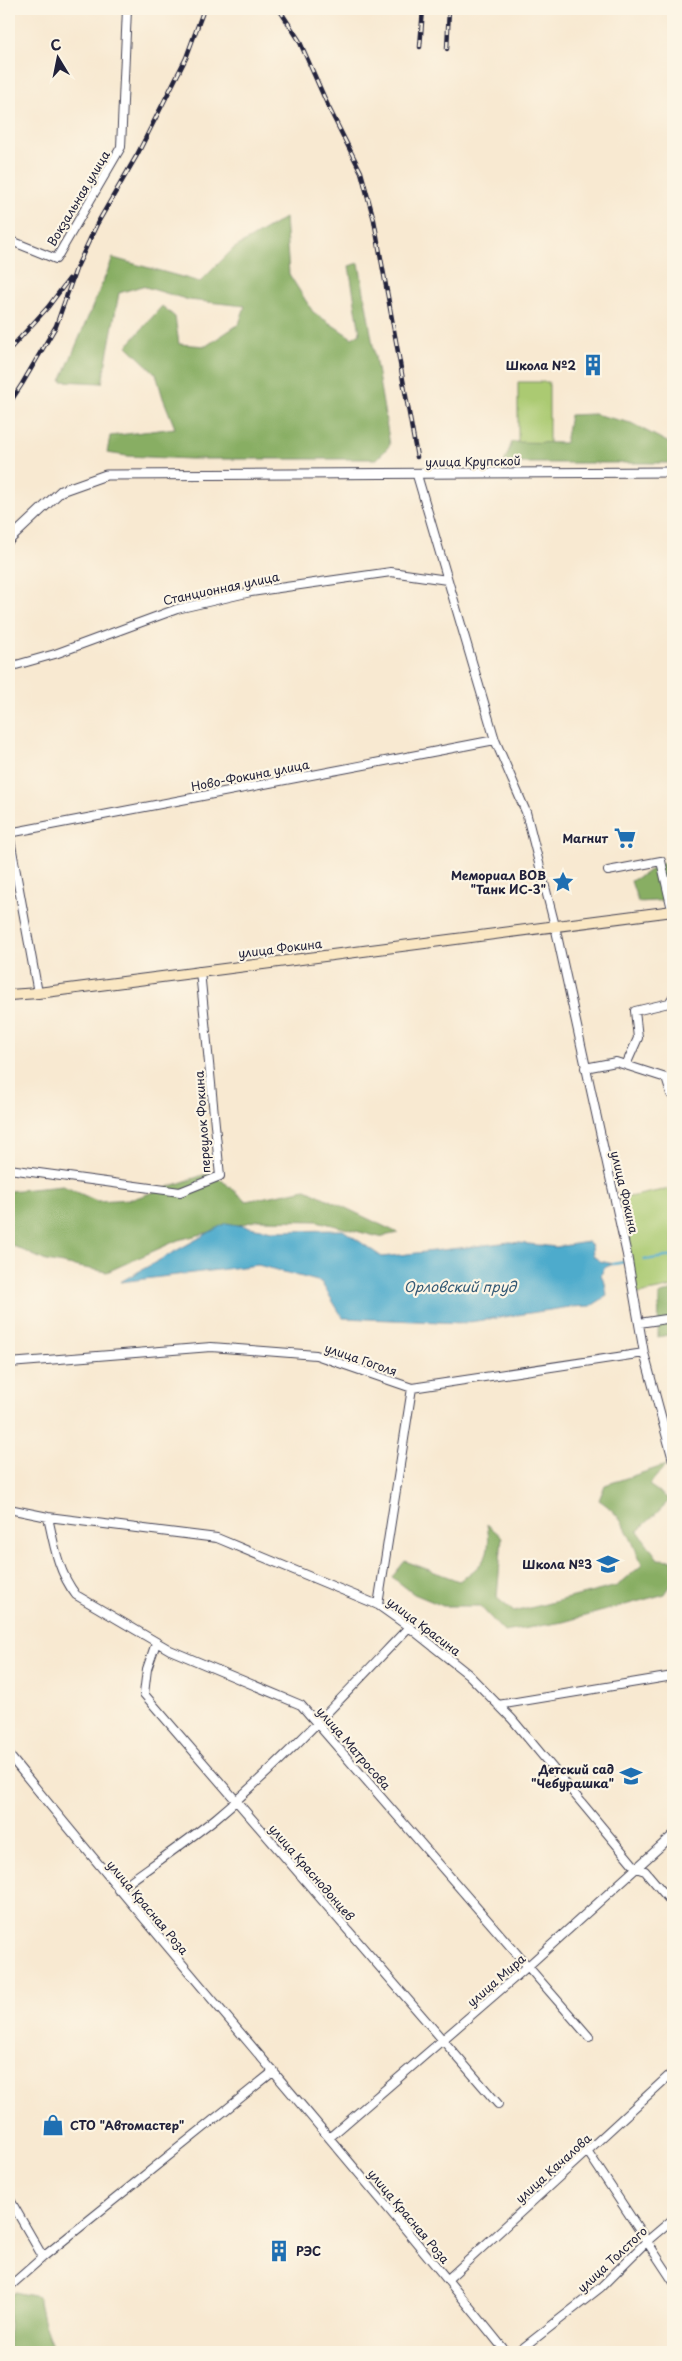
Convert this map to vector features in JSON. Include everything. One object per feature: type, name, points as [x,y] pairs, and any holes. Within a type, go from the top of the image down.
[{"type":"main road","name":"улица Фокина","points":[[9,995],[38,993],[673,912]]},
{"type":"street","name":"Вокзальная улица","points":[[9,240],[56,258],[122,147],[127,9]]},
{"type":"street","name":"улица Крупской","points":[[9,540],[61,491],[106,474],[273,475],[673,472]]},
{"type":"street","points":[[417,474],[495,740],[526,812],[555,926]]},
{"type":"street","name":"Станционная улица","points":[[9,668],[55,654],[176,609],[251,592],[391,572],[447,580]]},
{"type":"street","name":"Ново-Фокина улица","points":[[9,833],[495,740]]},
{"type":"street","points":[[9,833],[38,993]]},
{"type":"street","points":[[608,871],[661,861],[673,912]]},
{"type":"street","name":"улица Фокина","points":[[555,926],[634,1288],[644,1352],[673,1460]]},
{"type":"street","name":"переулок Фокина","points":[[9,1169],[180,1192],[220,1176],[200,971]]},
{"type":"street","points":[[626,1065],[638,1038],[635,1011],[668,1003],[673,996]]},
{"type":"street","points":[[585,1068],[616,1062],[666,1078],[671,1094],[673,1094]]},
{"type":"street","points":[[639,1323],[673,1318]]},
{"type":"street","name":"улица Гоголя","points":[[9,1363],[211,1347],[316,1355],[412,1388],[644,1352]]},
{"type":"street","points":[[378,1605],[412,1388]]},
{"type":"street","name":"улица Красина","points":[[9,1509],[48,1517],[217,1538],[378,1605],[410,1627],[468,1674],[498,1705],[636,1868],[644,1871],[673,1904]]},
{"type":"street","name":"улица Матросова","points":[[48,1517],[56,1552],[66,1582],[76,1595],[156,1643],[301,1705],[527,1968],[589,2037]]},
{"type":"street","points":[[118,1890],[216,1818],[236,1800],[317,1722],[410,1627]]},
{"type":"street","name":"улица Краснодонцев","points":[[156,1643],[147,1669],[144,1694],[498,2104]]},
{"type":"street","points":[[498,1705],[673,1676]]},
{"type":"street","name":"улица Красная Роза","points":[[9,1755],[118,1890],[274,2071],[448,2279],[506,2352]]},
{"type":"street","name":"улица Мира","points":[[330,2138],[527,1968],[673,1835]]},
{"type":"street","points":[[9,2287],[43,2257],[274,2071]]},
{"type":"street","name":"улица Качалова","points":[[448,2279],[673,2072]]},
{"type":"street","points":[[588,2152],[673,2282]]},
{"type":"street","points":[[9,2198],[43,2257]]},
{"type":"street","name":"улица Толстого","points":[[518,2352],[601,2287],[646,2242],[673,2219]]},
{"type":"green space","points":[[285,218],[289,274],[313,312],[352,338],[360,333],[349,266],[359,263],[390,445],[377,459],[190,459],[127,456],[107,453],[110,436],[175,428],[156,374],[127,346],[162,306],[175,317],[179,344],[206,346],[239,324],[245,306],[189,300],[142,286],[119,293],[102,383],[61,381],[113,258],[200,282],[233,249]]},
{"type":"green space","points":[[518,382],[549,382],[549,446],[518,445]]},
{"type":"green space","points":[[594,414],[631,423],[673,445],[673,463],[504,463],[512,442],[565,443],[570,415]]},
{"type":"green space","points":[[673,861],[673,900],[638,902],[631,881],[663,863]]},
{"type":"green space","points":[[212,1172],[246,1201],[306,1189],[398,1233],[379,1237],[317,1221],[259,1220],[178,1240],[107,1272],[46,1261],[9,1244],[9,1191],[63,1186],[97,1201],[133,1199]]},
{"type":"green space","points":[[673,1188],[673,1287],[638,1294],[619,1199]]},
{"type":"green space","points":[[673,1290],[673,1334],[658,1337],[659,1295]]},
{"type":"green space","points":[[666,1465],[649,1485],[670,1500],[638,1531],[658,1559],[673,1560],[673,1582],[665,1594],[563,1622],[504,1632],[480,1606],[443,1606],[414,1594],[392,1577],[405,1561],[459,1581],[481,1564],[485,1558],[488,1544],[487,1524],[502,1537],[497,1598],[514,1612],[617,1586],[642,1565],[621,1521],[608,1506],[599,1500],[605,1485]]},
{"type":"green space","points":[[15,2292],[38,2297],[44,2324],[54,2352],[9,2352],[9,2298]]},
{"type":"water","name":"Орловский пруд","points":[[226,1223],[273,1231],[343,1230],[382,1257],[510,1242],[556,1247],[588,1242],[592,1246],[593,1256],[600,1261],[613,1264],[604,1268],[601,1275],[605,1283],[607,1296],[591,1306],[570,1307],[463,1323],[343,1318],[321,1282],[258,1265],[120,1282]]},
{"type":"waterway","points":[[644,1260],[673,1256]]},
{"type":"waterway","points":[[613,1264],[625,1262]]},
{"type":"railway","points":[[9,404],[56,326],[76,269],[97,224],[137,155],[186,58],[204,9]]},
{"type":"railway","points":[[279,9],[299,40],[328,106],[361,172],[374,220],[417,457]]},
{"type":"railway","points":[[420,47],[423,9]]},
{"type":"railway","points":[[447,49],[449,9]]},
{"type":"railway","points":[[9,350],[48,307],[69,279]]},
{"type":"place","name":"Школа №2","points":[[593,365]]},
{"type":"place","name":"Магнит","points":[[625,838]]},
{"type":"place","name":"Мемориал ВОВ \"Танк ИС-3\"","points":[[563,882]]},
{"type":"place","name":"Школа №3","points":[[608,1564]]},
{"type":"place","name":"Детский сад \"Чебурашка\"","points":[[631,1776]]},
{"type":"place","name":"СТО \"Автомастер\"","points":[[53,2125]]},
{"type":"place","name":"РЭС","points":[[279,2251]]}]
